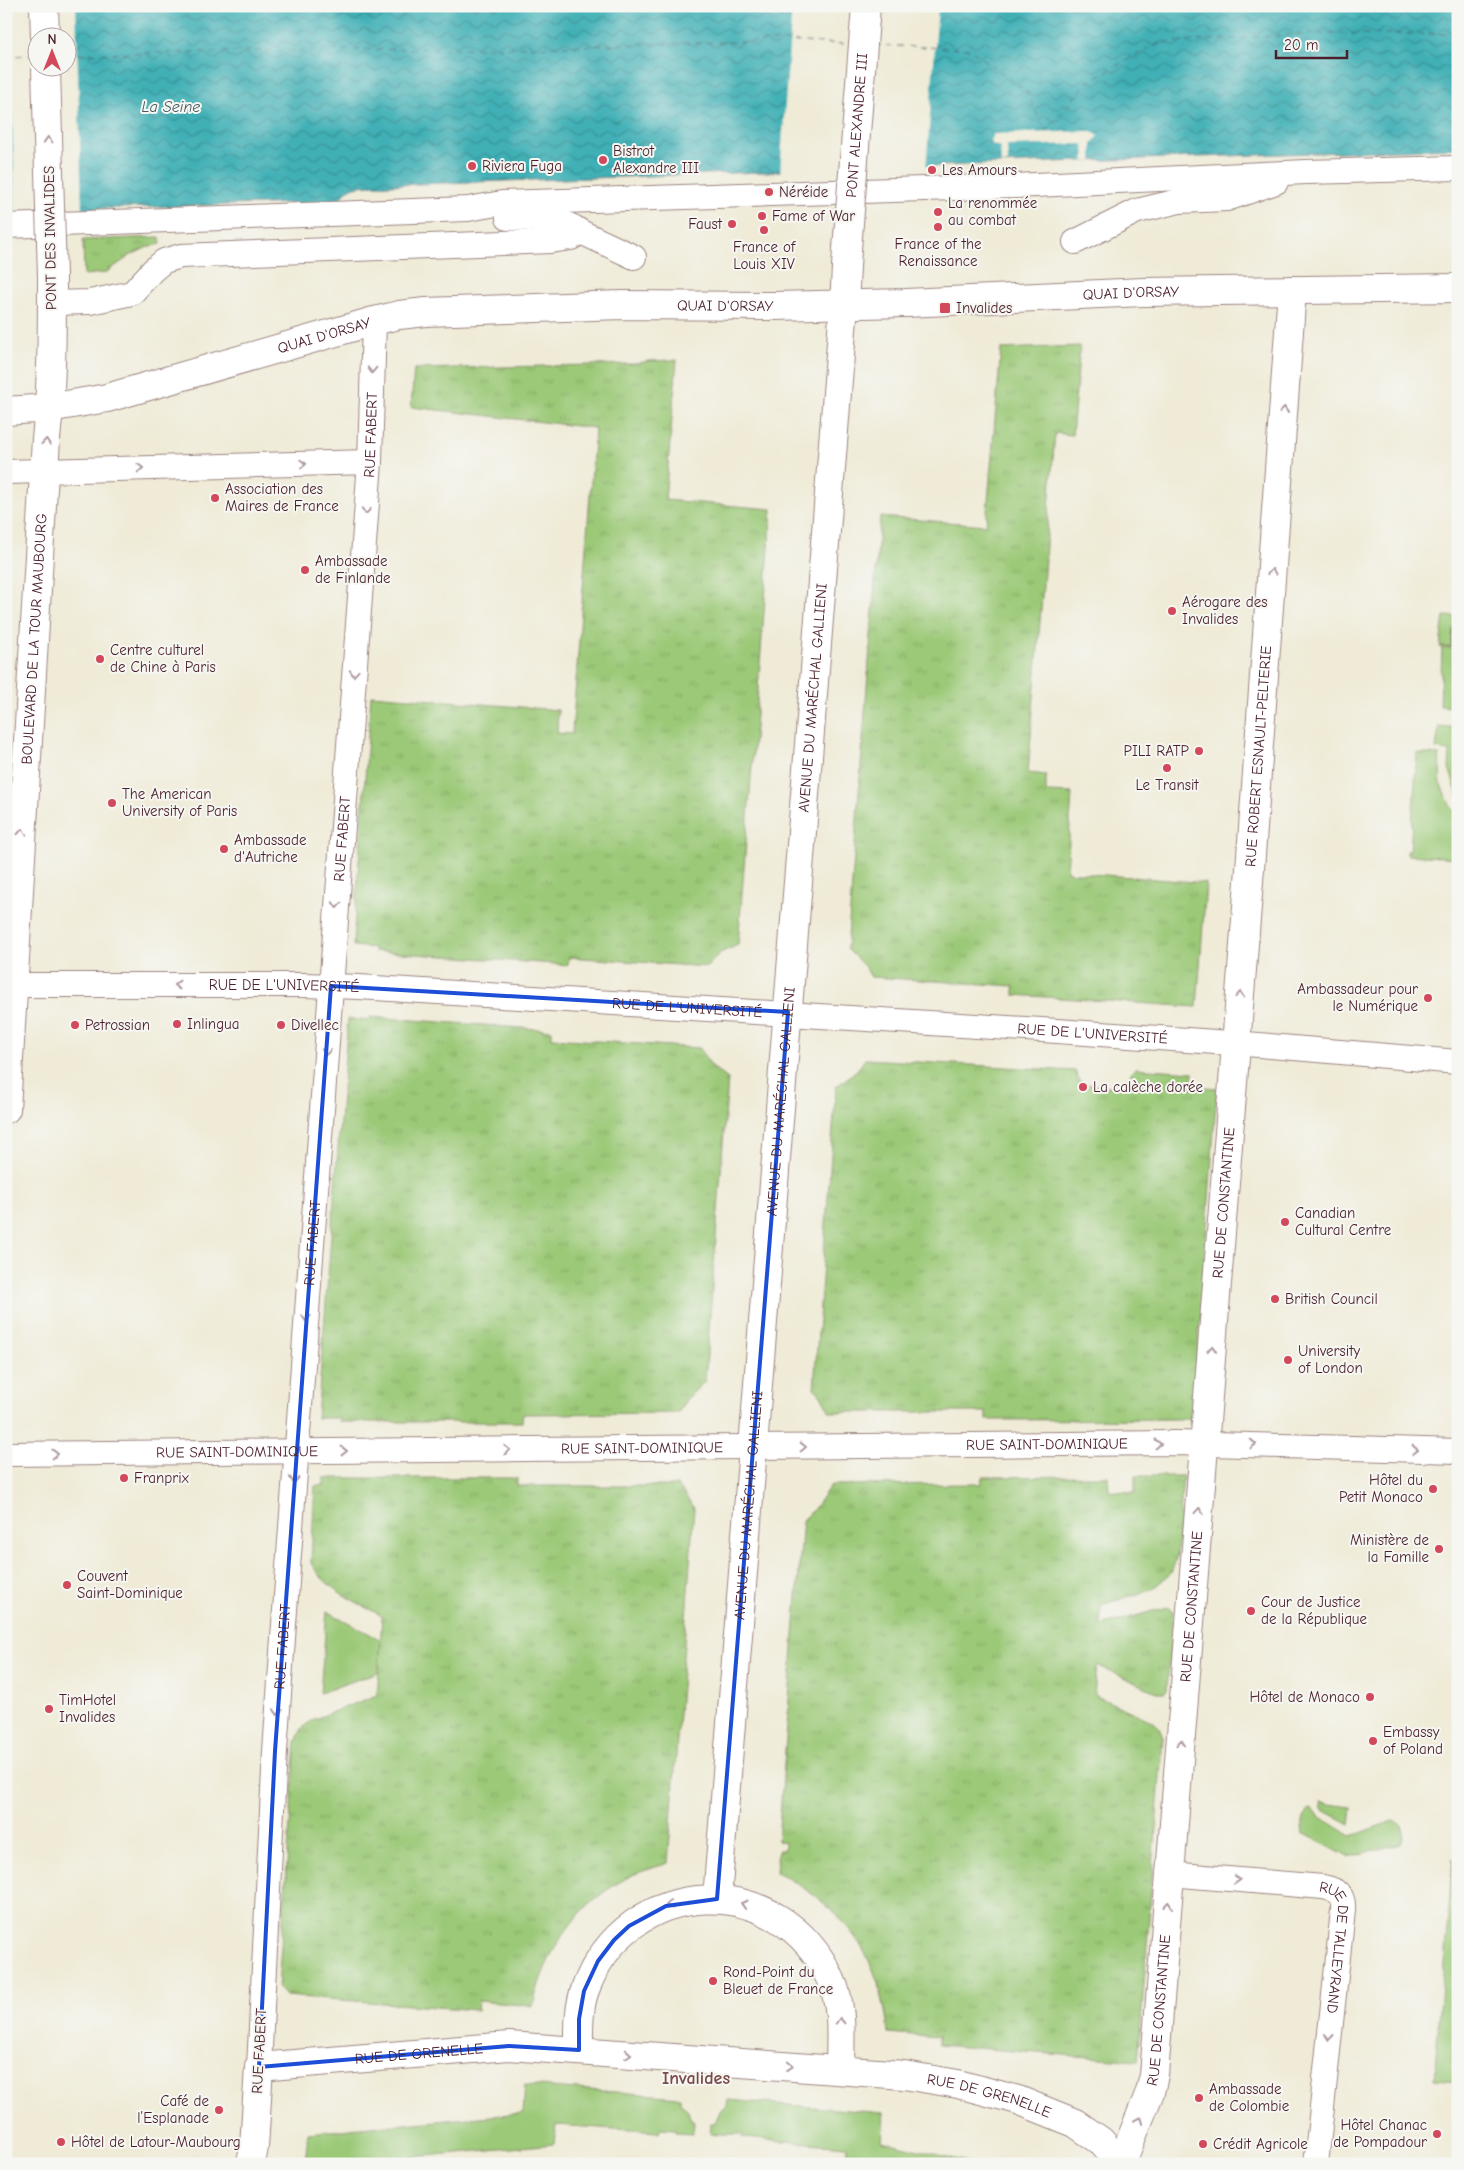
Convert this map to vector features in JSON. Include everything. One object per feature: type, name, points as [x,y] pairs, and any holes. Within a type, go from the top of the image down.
[{"type":"main road","points":[[44,6],[45,28]]},
{"type":"main road","name":"PONT ALEXANDRE III","points":[[844,305],[866,6]]},
{"type":"main road","name":"PONT DES INVALIDES","points":[[46,78],[52,276],[50,408]]},
{"type":"main road","name":"QUAI D'ORSAY","points":[[6,411],[50,408],[107,398],[374,321],[399,315],[426,312],[621,305],[920,303],[1142,292],[1458,288]]},
{"type":"main road","name":"RUE ROBERT ESNAULT-PELTERIE","points":[[1236,1043],[1258,772],[1292,290]]},
{"type":"main road","name":"AVENUE DU MARÉCHAL GALLIENI","points":[[717,1898],[844,305]]},
{"type":"main road","name":"BOULEVARD DE LA TOUR MAUBOURG","points":[[6,1109],[10,985],[44,471],[50,408]]},
{"type":"main road","name":"RUE DE CONSTANTINE","points":[[1121,2164],[1150,2092],[1154,2075],[1236,1043]]},
{"type":"main road","points":[[717,1898],[744,1903],[776,1916],[801,1935],[818,1955],[832,1981],[839,2008],[840,2070],[580,2050],[579,2019],[584,1991],[598,1961],[614,1940],[629,1926],[659,1908],[686,1900],[717,1898]]},
{"type":"main road","name":"RUE DE GRENELLE","points":[[259,2067],[509,2046],[580,2050]]},
{"type":"main road","name":"RUE FABERT","points":[[250,2164],[254,2147],[259,2067]]},
{"type":"main road","name":"RUE DE GRENELLE","points":[[840,2070],[904,2075],[958,2084],[1018,2100],[1075,2123],[1101,2141],[1121,2164]]},
{"type":"street","points":[[6,226],[468,209],[502,203],[1035,185],[1306,172],[1458,168]]},
{"type":"street","points":[[1075,242],[1137,210],[1180,201],[1227,199],[1306,172]]},
{"type":"street","points":[[468,209],[504,218],[556,220],[574,226],[581,232],[634,257]]},
{"type":"street","points":[[52,303],[90,302],[132,293],[164,261],[181,256],[552,241],[571,238],[581,232]]},
{"type":"street","name":"RUE FABERT","points":[[259,2067],[275,1751],[370,462],[374,321]]},
{"type":"street","points":[[6,472],[370,462]]},
{"type":"street","name":"RUE DE L'UNIVERSITÉ","points":[[10,985],[331,986],[788,1012],[1236,1043],[1458,1062]]},
{"type":"street","name":"RUE SAINT-DOMINIQUE","points":[[6,1454],[1204,1444],[1458,1451]]},
{"type":"street","name":"RUE DE TALLEYRAND","points":[[1170,1874],[1323,1887],[1334,1889],[1340,1893],[1343,1900],[1343,1910],[1316,2164]]},
{"type":"highlighted area","points":[[331,986],[788,1012],[717,1899],[666,1906],[629,1926],[614,1940],[598,1961],[584,1991],[579,2019],[579,2050],[509,2046],[259,2067],[275,1751]]},
{"type":"green space","points":[[160,237],[161,244],[148,247],[133,254],[105,273],[84,275],[83,240]]},
{"type":"green space","points":[[1080,346],[1072,435],[1055,433],[1028,773],[1046,775],[1046,792],[1072,793],[1067,872],[1206,883],[1197,1007],[1014,995],[1014,986],[871,977],[865,967],[847,949],[880,517],[986,525],[1001,349]]},
{"type":"green space","points":[[677,360],[665,500],[772,509],[738,945],[720,953],[707,967],[569,957],[568,965],[374,951],[375,948],[353,946],[371,695],[558,710],[557,733],[572,734],[595,428],[411,407],[414,369],[635,364],[648,361]]},
{"type":"green space","points":[[1444,616],[1458,617],[1458,628],[1453,628],[1451,647],[1440,647]]},
{"type":"green space","points":[[1454,629],[1458,630],[1458,707],[1440,706],[1442,648],[1452,648]]},
{"type":"green space","points":[[1439,726],[1458,728],[1458,796],[1449,768],[1450,751],[1436,749]]},
{"type":"green space","points":[[1417,753],[1439,755],[1441,785],[1450,805],[1458,816],[1458,858],[1407,855],[1407,851],[1410,851]]},
{"type":"green space","points":[[370,1017],[552,1030],[552,1038],[699,1048],[712,1067],[728,1079],[705,1381],[686,1400],[678,1413],[523,1414],[522,1422],[339,1422],[339,1418],[317,1418],[348,1019],[369,1020]]},
{"type":"green space","points":[[865,1059],[1075,1071],[1081,1084],[1121,1087],[1135,1068],[1193,1072],[1192,1086],[1217,1088],[1193,1419],[986,1420],[986,1412],[830,1412],[821,1395],[814,1388],[836,1087],[858,1069]]},
{"type":"green space","points":[[1108,1476],[1109,1491],[1135,1492],[1135,1476],[1183,1476],[1177,1556],[1171,1573],[1151,1590],[1101,1605],[1100,1626],[1167,1607],[1173,1611],[1167,1690],[1165,1692],[1156,1692],[1097,1665],[1094,1695],[1154,1722],[1159,1727],[1163,1737],[1138,2061],[938,2045],[938,2037],[888,2033],[884,2005],[877,1980],[867,1957],[855,1937],[821,1901],[776,1872],[778,1850],[784,1850],[784,1842],[778,1841],[803,1519],[813,1510],[831,1485],[981,1484],[982,1477]]},
{"type":"green space","points":[[324,1478],[517,1478],[517,1486],[678,1486],[694,1508],[668,1863],[635,1874],[615,1884],[582,1911],[556,1945],[539,1985],[533,2006],[478,2001],[477,2010],[286,1996],[278,1988],[296,1742],[302,1728],[312,1720],[377,1695],[378,1685],[382,1616],[333,1588],[311,1563],[315,1486],[324,1485]]},
{"type":"green space","points":[[327,1611],[381,1640],[378,1672],[320,1693]]},
{"type":"green space","points":[[1320,1803],[1352,1807],[1350,1825],[1321,1809]]},
{"type":"green space","points":[[1310,1810],[1351,1836],[1393,1821],[1402,1826],[1405,1835],[1402,1843],[1348,1857],[1303,1833],[1302,1820]]},
{"type":"green space","points":[[1453,1859],[1458,1860],[1458,2013],[1452,2062],[1458,2063],[1458,2081],[1434,2079]]},
{"type":"green space","points":[[525,2085],[680,2097],[680,2103],[688,2110],[691,2121],[694,2122],[693,2133],[676,2132],[676,2129],[660,2128],[659,2132],[556,2125],[554,2144],[339,2164],[305,2164],[308,2133],[523,2113]]},
{"type":"green space","points":[[728,2100],[884,2113],[882,2141],[976,2164],[846,2164],[847,2146],[743,2138],[743,2134],[710,2134],[711,2123],[715,2123],[720,2111],[727,2106]]},
{"type":"water","name":"La Seine","points":[[6,6],[1458,6],[1458,148],[366,185],[347,191],[339,202],[6,211]]},
{"type":"pier","points":[[9,6],[76,6],[77,28],[28,28],[28,78],[78,78],[78,75],[82,212],[15,213]]},
{"type":"pier","points":[[792,6],[938,6],[926,169],[780,174]]},
{"type":"pier","points":[[1091,131],[1099,136],[1092,144],[1092,161],[1085,161],[1084,144],[1007,146],[1008,163],[1001,164],[1000,147],[993,145],[990,140],[994,134]]},
{"type":"ferry route","points":[[875,45],[970,49],[1026,91],[1046,132],[1087,82],[1159,43],[1311,34],[1458,34]]},
{"type":"ferry route","points":[[78,54],[479,48],[778,41],[849,44]]},
{"type":"ferry route","points":[[6,56],[28,55]]},
{"type":"place","name":"Bistrot Alexandre III","points":[[603,160]]},
{"type":"place","name":"Riviera Fuga","points":[[472,166]]},
{"type":"place","name":"Les Amours","points":[[932,170]]},
{"type":"place","name":"Néréide","points":[[769,192]]},
{"type":"place","name":"La renommée au combat","points":[[938,212]]},
{"type":"place","name":"Fame of War","points":[[762,216]]},
{"type":"place","name":"Faust","points":[[732,224]]},
{"type":"place","name":"France of the Renaissance","points":[[938,227]]},
{"type":"place","name":"France of Louis XIV","points":[[764,230]]},
{"type":"place","name":"Invalides","points":[[945,308]]},
{"type":"place","name":"Association des Maires de France","points":[[215,498]]},
{"type":"place","name":"Ambassade de Finlande","points":[[305,570]]},
{"type":"place","name":"Aérogare des Invalides","points":[[1172,611]]},
{"type":"place","name":"Centre culturel de Chine à Paris","points":[[100,659]]},
{"type":"place","name":"PILI RATP","points":[[1199,751]]},
{"type":"place","name":"Le Transit","points":[[1167,768]]},
{"type":"place","name":"The American University of Paris","points":[[112,803]]},
{"type":"place","name":"Ambassade d'Autriche","points":[[224,849]]},
{"type":"place","name":"Ambassadeur pour le Numérique","points":[[1428,998]]},
{"type":"place","name":"Inlingua","points":[[177,1024]]},
{"type":"place","name":"Petrossian","points":[[75,1025]]},
{"type":"place","name":"Divellec","points":[[281,1025]]},
{"type":"place","name":"La calèche dorée","points":[[1083,1087]]},
{"type":"place","name":"Canadian Cultural Centre","points":[[1285,1222]]},
{"type":"place","name":"British Council","points":[[1275,1299]]},
{"type":"place","name":"University of London","points":[[1288,1360]]},
{"type":"place","name":"Franprix","points":[[124,1478]]},
{"type":"place","name":"Hôtel du Petit Monaco","points":[[1433,1489]]},
{"type":"place","name":"Ministère de la Famille","points":[[1439,1549]]},
{"type":"place","name":"Couvent Saint-Dominique","points":[[67,1585]]},
{"type":"place","name":"Cour de Justice de la République","points":[[1251,1611]]},
{"type":"place","name":"Hôtel de Monaco","points":[[1370,1697]]},
{"type":"place","name":"TimHotel Invalides","points":[[49,1709]]},
{"type":"place","name":"Embassy of Poland","points":[[1373,1741]]},
{"type":"place","name":"Rond-Point du Bleuet de France","points":[[713,1981]]},
{"type":"place","name":"Ambassade de Colombie","points":[[1199,2098]]},
{"type":"place","name":"Café de l’Esplanade","points":[[219,2110]]},
{"type":"place","name":"Hôtel Chanac de Pompadour","points":[[1437,2134]]},
{"type":"place","name":"Hôtel de Latour-Maubourg","points":[[61,2142]]},
{"type":"place","name":"Crédit Agricole","points":[[1203,2144]]},
{"type":"district","name":"Invalides","points":[[696,2078]]}]
